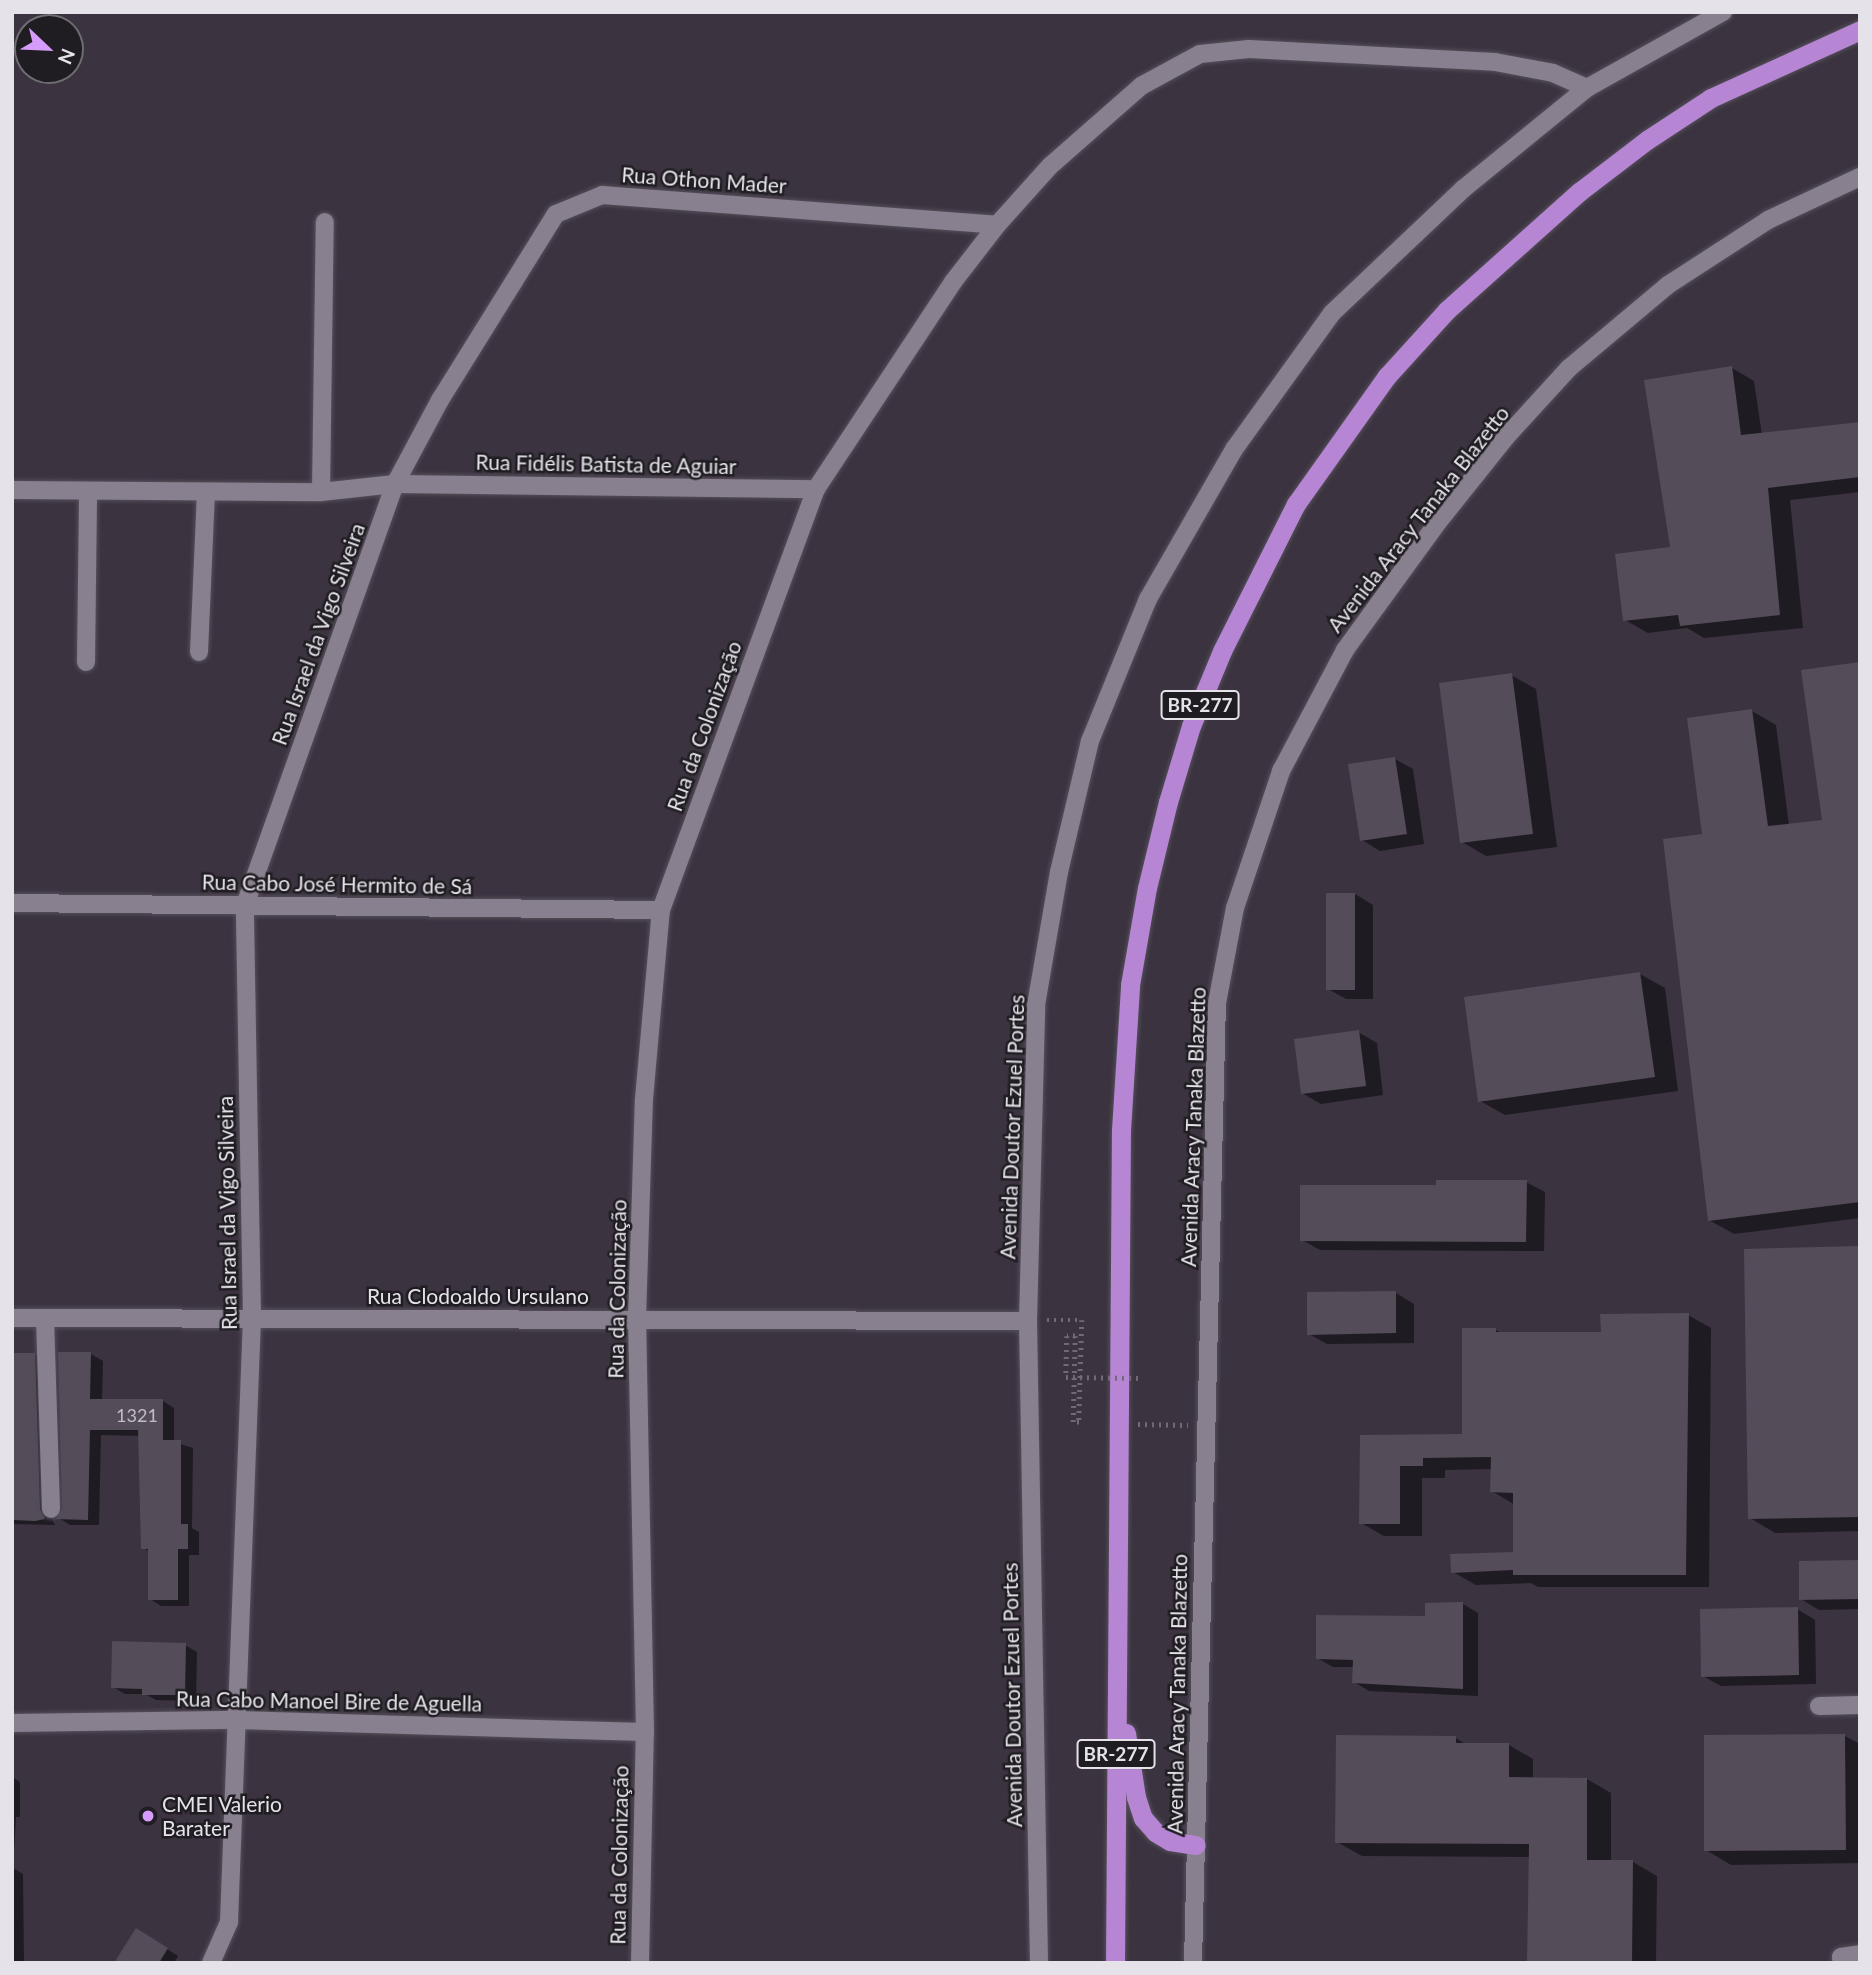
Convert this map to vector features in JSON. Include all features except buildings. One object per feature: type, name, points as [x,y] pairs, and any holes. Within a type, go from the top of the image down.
[{"type":"highway","name":"BR-277","points":[[1115,1963],[1115,1667],[1121,1130],[1130,985],[1147,888],[1168,802],[1191,726],[1222,651],[1296,505],[1387,376],[1447,310],[1569,200],[1647,140],[1711,98],[1860,30]]},
{"type":"highway","points":[[1115,1667],[1136,1797],[1143,1818],[1155,1832],[1170,1841],[1196,1845]]},
{"type":"street","name":"Avenida Doutor Ezuel Portes","points":[[1039,1963],[1028,1321],[1036,1005],[1059,872],[1090,741],[1148,598],[1235,448],[1332,313],[1463,189],[1587,88],[1723,12]]},
{"type":"street","name":"Rua da Colonização","points":[[640,1963],[645,1732],[637,1319],[644,1099],[661,910],[816,489],[953,282],[1050,166],[1141,86],[1200,54],[1249,49],[1495,62],[1553,73],[1587,88]]},
{"type":"street","name":"Avenida Aracy Tanaka Blazetto","points":[[1193,1963],[1217,1003],[1235,908],[1281,771],[1345,650],[1497,447],[1569,368],[1668,285],[1768,220],[1860,177]]},
{"type":"street","name":"Rua Othon Mader","points":[[396,484],[440,400],[556,214],[579,204],[602,195],[998,225]]},
{"type":"street","points":[[321,492],[325,222]]},
{"type":"street","name":"Rua Fidélis Batista de Aguiar","points":[[12,490],[321,492],[396,484],[816,489]]},
{"type":"street","name":"Rua Israel da Vigo Silveira","points":[[211,1963],[229,1922],[239,1720],[252,1318],[245,905],[396,484]]},
{"type":"street","points":[[86,662],[88,492]]},
{"type":"street","points":[[199,652],[206,492]]},
{"type":"street","name":"Rua Cabo José Hermito de Sá","points":[[12,903],[661,910]]},
{"type":"street","name":"Rua Clodoaldo Ursulano","points":[[12,1318],[1028,1321]]},
{"type":"street","points":[[45,1318],[51,1508]]},
{"type":"street","points":[[1819,1706],[1860,1705]]},
{"type":"street","name":"Rua Cabo Manoel Bire de Aguella","points":[[12,1723],[239,1720],[645,1732]]},
{"type":"street","points":[[1842,1963],[1841,1957],[1860,1954]]},
{"type":"path","points":[[1028,1321],[1082,1320],[1079,1422],[1073,1422],[1075,1336],[1067,1336],[1066,1377],[1139,1378],[1139,1368]]},
{"type":"path","points":[[1130,1373],[1130,1386]]},
{"type":"path","points":[[1129,1424],[1207,1426]]},
{"type":"place","name":"CMEI Valerio Barater","points":[[148,1816]]}]
